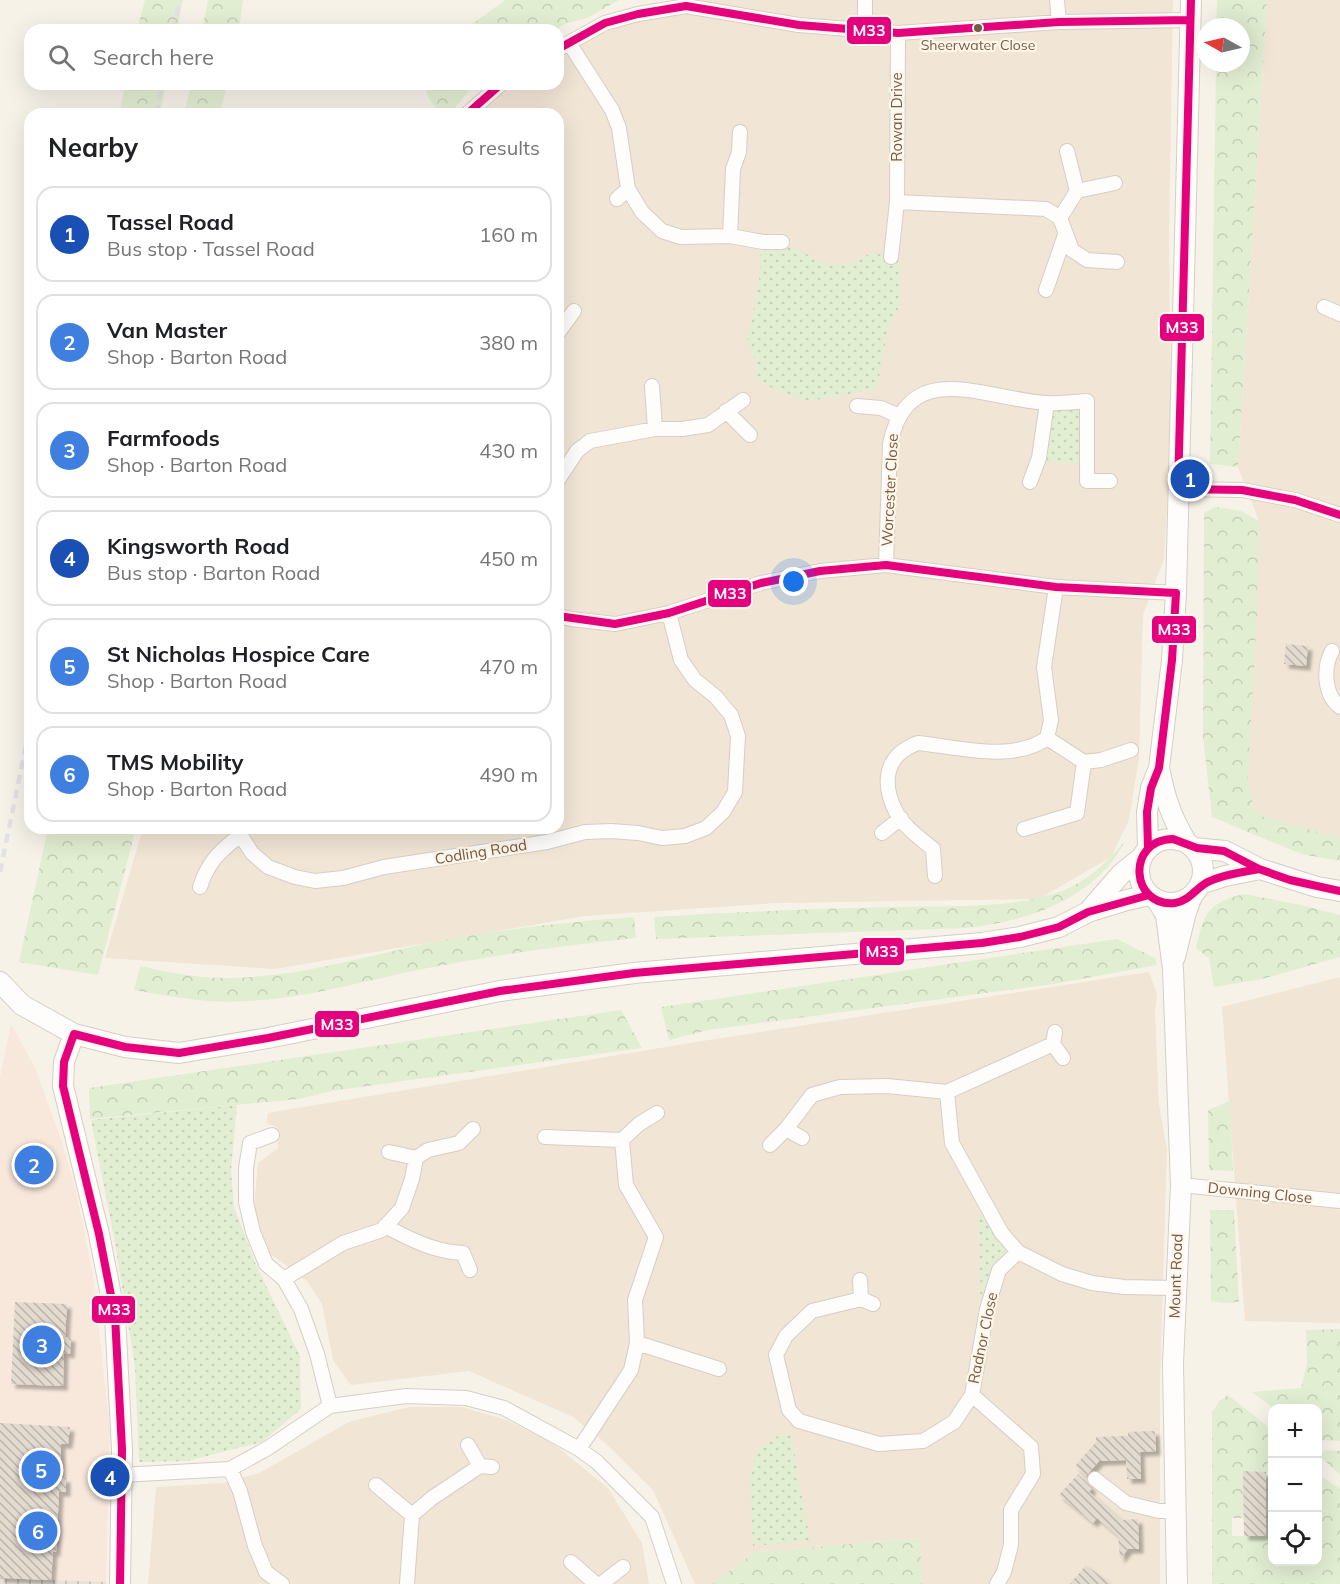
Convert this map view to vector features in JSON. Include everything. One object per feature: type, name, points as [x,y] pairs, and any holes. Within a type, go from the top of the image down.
[{"type":"street","points":[[865,0],[865,32]]},
{"type":"street","points":[[1057,0],[1059,22]]},
{"type":"street","points":[[1191,0],[1176,593],[1172,660],[1159,768],[1151,788],[1145,853],[1139,867],[1139,877],[1143,887],[1153,897],[1170,903],[1183,901],[1197,889],[1225,876],[1260,870]]},
{"type":"street","points":[[564,45],[605,23],[686,3],[799,25],[865,32],[898,33],[1059,22],[1190,20]]},
{"type":"street","name":"Rowan Drive","points":[[891,258],[897,202],[898,33]]},
{"type":"street","points":[[564,47],[612,110],[620,128],[628,189],[642,212],[662,231],[681,237],[730,236],[763,242],[782,242]]},
{"type":"street","points":[[474,108],[494,90]]},
{"type":"street","points":[[730,236],[733,169],[739,152],[740,132]]},
{"type":"street","points":[[1067,151],[1077,191]]},
{"type":"street","points":[[1060,218],[1077,191],[1115,183]]},
{"type":"street","points":[[617,200],[628,189]]},
{"type":"street","points":[[897,202],[1046,209],[1060,218],[1072,250],[1087,260],[1117,262]]},
{"type":"street","points":[[1046,290],[1065,235]]},
{"type":"street","points":[[1324,307],[1340,314]]},
{"type":"street","points":[[564,325],[574,311]]},
{"type":"street","points":[[652,386],[655,429]]},
{"type":"street","name":"Worcester Close","points":[[886,566],[890,444],[893,428],[905,406],[922,393],[942,389],[975,391],[1047,403],[1088,401],[1087,480],[1110,481]]},
{"type":"street","points":[[564,471],[577,451],[590,441],[655,429],[682,429],[708,424],[743,400]]},
{"type":"street","points":[[1030,482],[1039,458],[1047,403]]},
{"type":"street","name":"Worcester Close","points":[[857,406],[881,408],[899,416]]},
{"type":"street","points":[[726,411],[750,435]]},
{"type":"street","points":[[1178,489],[1242,490],[1295,500],[1340,515]]},
{"type":"street","points":[[564,617],[615,624],[669,613],[761,583],[820,570],[886,566],[1056,587],[1176,593]]},
{"type":"street","points":[[935,876],[933,849],[896,812],[888,787],[893,759],[906,747],[918,743],[996,752],[1023,750],[1036,746],[1047,738],[1051,720],[1044,667],[1056,587]]},
{"type":"street","name":"Codling Road","points":[[564,834],[611,831],[662,838],[685,836],[706,828],[723,812],[735,792],[738,736],[731,715],[716,697],[695,680],[681,660],[669,613]]},
{"type":"street","points":[[1332,651],[1326,673],[1328,693],[1340,707]]},
{"type":"street","points":[[1047,738],[1084,762],[1131,750]]},
{"type":"street","points":[[1024,829],[1077,813],[1084,762]]},
{"type":"street","points":[[1159,768],[1174,822],[1201,859],[1203,872],[1197,889]]},
{"type":"street","points":[[882,833],[901,818]]},
{"type":"street","name":"Codling Road","points":[[200,887],[205,870],[235,834]]},
{"type":"street","name":"Codling Road","points":[[238,834],[252,853],[268,867],[295,877],[315,881],[343,878],[384,867],[545,835]]},
{"type":"street","points":[[1088,912],[1121,874],[1156,842],[1167,839],[1177,839],[1190,845],[1225,851],[1260,870],[1317,887],[1340,891]]},
{"type":"street","name":"Mount Road","points":[[1173,969],[1186,912],[1197,889]]},
{"type":"street","points":[[0,982],[22,1005],[74,1034],[125,1047],[179,1053],[268,1038],[500,991],[634,973],[1011,939],[1059,927],[1088,912],[1127,900],[1153,897]]},
{"type":"street","name":"Mount Road","points":[[1153,897],[1166,915],[1173,969],[1180,1185],[1173,1364],[1178,1584]]},
{"type":"street","points":[[74,1034],[64,1062],[63,1086],[99,1234],[115,1316],[121,1406],[120,1584]]},
{"type":"street","points":[[770,1145],[786,1129],[812,1095],[840,1087],[887,1086],[947,1092],[1054,1038],[1063,1058]]},
{"type":"street","points":[[947,1092],[952,1143],[1001,1232],[1018,1252],[1062,1274],[1092,1283],[1124,1287],[1175,1288]]},
{"type":"street","points":[[545,1137],[622,1140],[639,1124],[657,1113]]},
{"type":"street","points":[[284,1279],[343,1243],[382,1230],[402,1208],[412,1179],[416,1158],[428,1150],[459,1143],[473,1129]]},
{"type":"street","points":[[786,1129],[802,1138]]},
{"type":"street","points":[[272,1135],[250,1143],[246,1168],[246,1202],[253,1232],[266,1264],[284,1279],[300,1309],[317,1354],[330,1406]]},
{"type":"street","points":[[579,1449],[631,1370],[637,1343],[635,1300],[656,1237],[626,1185],[622,1140]]},
{"type":"street","points":[[389,1152],[416,1158]]},
{"type":"street","name":"Downing Close","points":[[1180,1185],[1340,1201]]},
{"type":"street","points":[[385,1226],[423,1245],[448,1252],[463,1253],[470,1270]]},
{"type":"street","name":"Radnor Close","points":[[860,1280],[867,1301],[812,1311],[786,1336],[776,1355],[789,1410],[799,1421],[879,1444],[923,1442],[954,1422],[972,1395],[987,1309],[999,1270],[1018,1252]]},
{"type":"street","points":[[637,1343],[719,1369]]},
{"type":"street","name":"Radnor Close","points":[[972,1395],[1030,1447],[1033,1474],[1011,1510],[1011,1545],[1004,1572],[997,1584]]},
{"type":"street","points":[[121,1475],[230,1469],[268,1448],[330,1406],[406,1396],[466,1398],[504,1408],[579,1449],[597,1462],[652,1517],[674,1584]]},
{"type":"street","points":[[407,1584],[412,1515],[432,1498],[486,1467],[468,1445]]},
{"type":"street","points":[[230,1469],[240,1491],[255,1546],[266,1572],[282,1584]]},
{"type":"street","points":[[1095,1479],[1126,1503],[1159,1511],[1177,1511]]},
{"type":"street","points":[[376,1485],[412,1515]]},
{"type":"street","points":[[571,1562],[596,1584]]},
{"type":"street","points":[[601,1584],[623,1567]]},
{"type":"shaded area","points":[[690,0],[1173,0],[1169,237],[1171,431],[1164,559],[1143,615],[1139,758],[1129,820],[1111,857],[1039,899],[777,903],[585,916],[275,969],[105,958],[141,834],[564,834],[564,108],[474,108],[494,90],[564,90],[564,46],[605,23]]},
{"type":"shaded area","points":[[1267,0],[1340,0],[1340,838],[1261,816],[1253,806],[1248,778],[1259,521],[1238,467]]},
{"type":"shaded area","points":[[1149,972],[1157,994],[1155,1012],[1159,1105],[1167,1149],[1160,1382],[1160,1584],[922,1584],[919,1538],[756,1552],[712,1584],[695,1584],[653,1490],[603,1441],[573,1417],[469,1371],[351,1385],[333,1360],[322,1304],[307,1281],[265,1250],[253,1217],[258,1163],[278,1148],[277,1127],[266,1123],[268,1113],[702,1041]]},
{"type":"shaded area","points":[[1340,977],[1340,1323],[1245,1321],[1222,1007]]},
{"type":"shaded area","points":[[11,1024],[35,1068],[61,1139],[76,1191],[93,1276],[110,1430],[106,1582],[0,1578],[0,1077]]},
{"type":"shaded area","points":[[410,1407],[461,1407],[507,1420],[551,1442],[608,1488],[642,1543],[649,1584],[148,1584],[156,1487],[223,1483],[259,1473],[351,1421]]},
{"type":"shaded area","points":[[0,1578],[106,1582],[106,1584],[0,1584]]},
{"type":"green space","points":[[145,0],[183,0],[178,24],[139,24]]},
{"type":"green space","points":[[208,0],[243,0],[240,24],[203,24]]},
{"type":"green space","points":[[505,0],[619,0],[587,18],[564,25],[472,24]]},
{"type":"green space","points":[[1217,0],[1267,0],[1238,467],[1210,464],[1216,72],[1250,72],[1250,18],[1216,18]]},
{"type":"green space","points":[[124,90],[165,90],[161,108],[120,108]]},
{"type":"green space","points":[[190,90],[226,90],[221,108],[185,108]]},
{"type":"green space","points":[[426,90],[469,90],[455,108],[437,108],[432,104]]},
{"type":"green space","points":[[764,246],[794,248],[829,265],[847,264],[872,253],[900,258],[899,307],[887,332],[877,389],[809,401],[784,394],[757,380],[756,361],[747,343],[760,275],[760,250]]},
{"type":"green space","points":[[1049,406],[1086,408],[1082,464],[1047,462]]},
{"type":"green space","points":[[1215,507],[1241,511],[1259,521],[1257,614],[1248,778],[1253,806],[1261,816],[1340,838],[1340,861],[1301,854],[1212,817],[1203,737],[1204,513]]},
{"type":"green space","points":[[47,834],[134,834],[98,975],[19,962]]},
{"type":"green space","points":[[1125,841],[1112,861],[1078,892],[1035,913],[989,925],[966,928],[656,939],[654,917],[999,904],[1042,897],[1071,887],[1089,876]]},
{"type":"green space","points":[[1245,894],[1340,915],[1340,957],[1262,979],[1214,987],[1209,958],[1196,948],[1202,926],[1209,911],[1215,906],[1232,897]]},
{"type":"green space","points":[[634,917],[636,938],[480,959],[293,996],[219,1002],[134,990],[140,966],[203,977],[253,977],[308,970],[491,932]]},
{"type":"green space","points":[[1117,939],[1155,958],[1157,965],[1054,984],[708,1030],[669,1040],[661,1007]]},
{"type":"green space","points":[[621,1010],[642,1048],[332,1091],[299,1099],[90,1119],[89,1088]]},
{"type":"green space","points":[[1230,1101],[1233,1171],[1209,1170],[1208,1110]]},
{"type":"green space","points":[[237,1105],[231,1171],[234,1207],[256,1265],[300,1356],[301,1409],[262,1442],[187,1461],[139,1462],[135,1367],[115,1243],[91,1120]]},
{"type":"green space","points":[[1210,1210],[1234,1210],[1239,1302],[1211,1301]]},
{"type":"green space","points":[[979,1212],[1016,1253],[999,1270],[981,1322]]},
{"type":"green space","points":[[1340,1329],[1340,1441],[1322,1440],[1322,1404],[1268,1404],[1252,1392],[1301,1388],[1307,1363],[1306,1330]]},
{"type":"green space","points":[[1228,1395],[1268,1426],[1268,1566],[1322,1566],[1322,1477],[1340,1489],[1340,1584],[1212,1584],[1212,1413],[1219,1401]],"holes":[[[1248,1472],[1266,1472],[1266,1536],[1232,1536],[1232,1518],[1248,1518]]]},
{"type":"green space","points":[[782,1433],[791,1434],[810,1541],[753,1546],[750,1481],[756,1451]]},
{"type":"green space","points":[[1325,1450],[1340,1451],[1340,1475],[1322,1458]]},
{"type":"green space","points":[[920,1538],[922,1584],[712,1584],[755,1552]]},
{"type":"building","points":[[1286,644],[1308,646],[1306,666],[1284,664]]},
{"type":"building","points":[[15,1302],[67,1304],[65,1337],[71,1337],[70,1354],[64,1353],[63,1386],[11,1384]]},
{"type":"building","points":[[0,1423],[70,1427],[68,1444],[61,1444],[60,1478],[66,1478],[66,1492],[59,1492],[56,1552],[53,1552],[51,1580],[0,1578]]},
{"type":"building","points":[[1155,1431],[1156,1451],[1140,1452],[1141,1479],[1127,1479],[1126,1460],[1099,1461],[1086,1476],[1075,1466],[1096,1442],[1096,1437],[1128,1436],[1128,1432]]},
{"type":"building","points":[[1243,1471],[1266,1472],[1266,1536],[1244,1536]]},
{"type":"building","points":[[1078,1474],[1092,1488],[1089,1492],[1122,1520],[1138,1519],[1139,1549],[1128,1549],[1120,1559],[1118,1536],[1097,1518],[1093,1523],[1059,1495]]},
{"type":"building","points":[[1086,1565],[1110,1584],[1070,1584]]},
{"type":"railway","points":[[174,24],[180,0]]},
{"type":"railway","points":[[157,108],[161,90]]},
{"type":"railway","points":[[0,872],[24,755]]},
{"type":"transit line","name":"M33","points":[[1191,0],[1178,489],[1242,490],[1295,500],[1340,515]]},
{"type":"transit line","name":"M33","points":[[564,46],[605,23],[638,14],[686,6],[799,25],[898,33],[1059,22],[1190,20]]},
{"type":"transit line","name":"M33","points":[[474,108],[494,90]]},
{"type":"transit line","name":"M33","points":[[564,617],[615,624],[669,613],[761,583],[820,571],[886,565],[1056,587],[1176,593],[1172,660],[1159,768],[1151,788],[1147,812],[1148,848]]},
{"type":"transit line","name":"M33","points":[[1173,839],[1197,848],[1224,851],[1259,869],[1205,883],[1180,902],[1160,902],[1149,895],[1142,885],[1141,861],[1147,850],[1158,842],[1173,839]]},
{"type":"transit line","name":"M33","points":[[1259,869],[1290,880],[1340,891]]},
{"type":"transit line","name":"M33","points":[[120,1584],[122,1449],[115,1316],[99,1234],[63,1086],[64,1062],[74,1034],[125,1047],[179,1053],[268,1038],[500,991],[634,973],[982,943],[1020,937],[1059,927],[1088,912],[1149,895]]},
{"type":"place","name":"Sheerwater Close","points":[[978,28]]},
{"type":"place","name":"Tassel Road","points":[[1190,479]]},
{"type":"place","name":"Van Master","points":[[34,1165]]},
{"type":"place","name":"Farmfoods","points":[[42,1345]]},
{"type":"place","name":"St Nicholas Hospice Care","points":[[41,1470]]},
{"type":"place","name":"Kingsworth Road","points":[[110,1477]]},
{"type":"place","name":"TMS Mobility","points":[[38,1531]]}]
